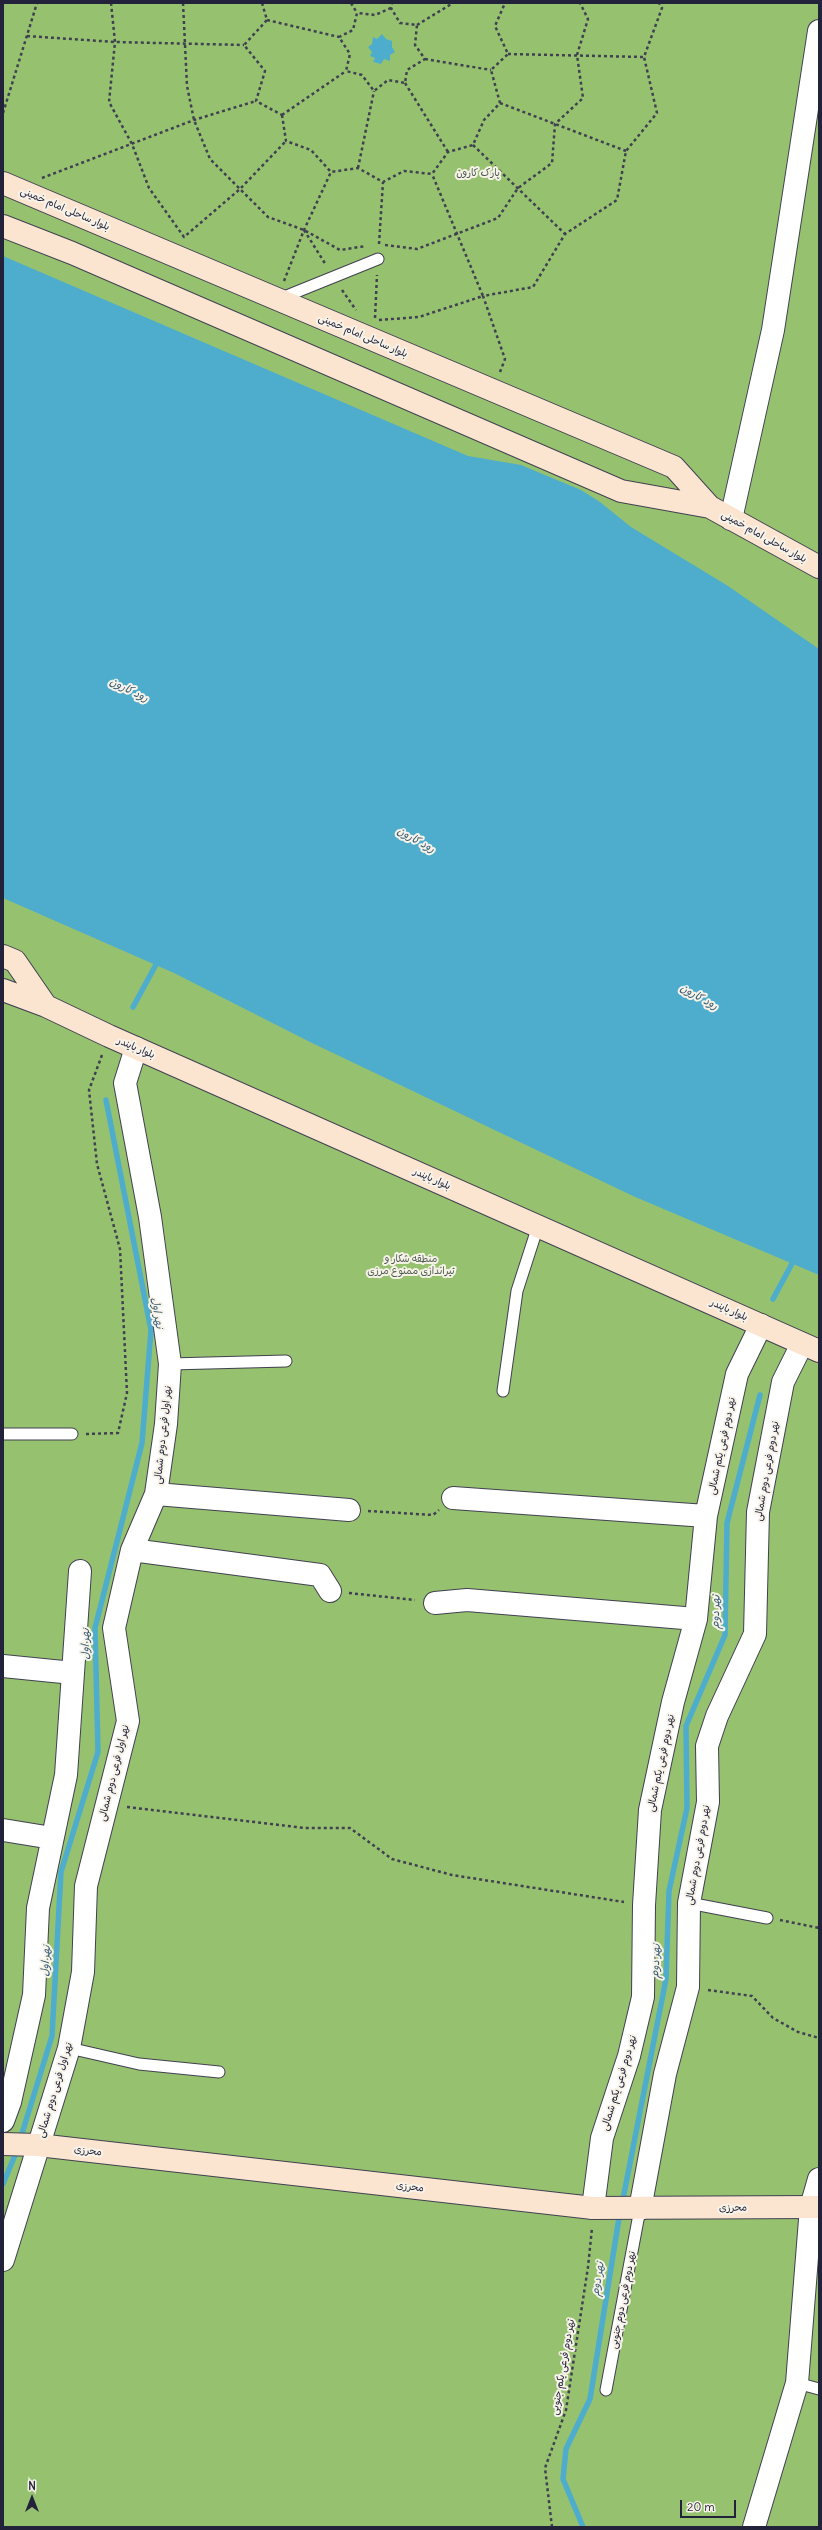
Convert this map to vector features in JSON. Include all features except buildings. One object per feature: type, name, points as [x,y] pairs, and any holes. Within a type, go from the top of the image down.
[{"type":"street","points":[[731,519],[773,330],[819,31]]},
{"type":"street","name":"بلوار ساحلی امام خمینی","points":[[9,186],[674,467],[710,507],[819,566]]},
{"type":"street","name":"بلوار ساحلی امام خمینی","points":[[3,226],[80,257],[621,491],[710,507]]},
{"type":"street","name":"بلوار بایندر","points":[[3,956],[15,961],[46,1006]]},
{"type":"street","name":"بلوار بایندر","points":[[3,990],[46,1006],[109,1036],[811,1348]]},
{"type":"street","name":"نهر اول فرعی دوم شمالی","points":[[3,2260],[34,2145],[69,2048],[83,1972],[86,1886],[128,1721],[114,1628],[132,1550],[156,1494],[166,1424],[170,1364],[150,1217],[125,1083],[136,1048]]},
{"type":"street","name":"نهر دوم فرعی یکم شمالی","points":[[600,2208],[602,2138],[629,2056],[643,1997],[644,1904],[650,1810],[673,1702],[696,1619],[706,1516],[737,1374],[761,1325]]},
{"type":"street","name":"نهر دوم فرعی دوم شمالی","points":[[635,2209],[665,2074],[688,1987],[689,1903],[708,1802],[707,1746],[717,1716],[755,1634],[758,1512],[783,1382],[811,1348]]},
{"type":"street","points":[[156,1494],[350,1510]]},
{"type":"street","points":[[453,1498],[706,1516]]},
{"type":"street","points":[[132,1550],[320,1574],[330,1591]]},
{"type":"street","points":[[3,2121],[10,2102],[34,1995],[38,1908],[66,1775],[80,1571]]},
{"type":"street","points":[[435,1603],[467,1600],[696,1619]]},
{"type":"street","points":[[3,1666],[74,1673]]},
{"type":"street","points":[[3,1830],[52,1838]]},
{"type":"street","name":"محرزی","points":[[5,2144],[34,2145],[600,2208],[815,2207]]},
{"type":"street","points":[[754,2527],[797,2383],[819,2179]]},
{"type":"lane","points":[[277,300],[378,259]]},
{"type":"lane","points":[[503,1391],[517,1291],[538,1226]]},
{"type":"lane","points":[[170,1364],[286,1360]]},
{"type":"lane","points":[[3,1434],[72,1434]]},
{"type":"lane","points":[[689,1903],[767,1918]]},
{"type":"lane","points":[[69,2048],[139,2064],[220,2072]]},
{"type":"lane","name":"نهر دوم فرعی دوم جنوبی","points":[[606,2390],[635,2209]]},
{"type":"lane","points":[[797,2383],[819,2389]]},
{"type":"path","points":[[3,113],[4,104],[37,3]]},
{"type":"path","points":[[111,3],[115,42],[109,102],[132,144],[149,188],[184,237],[240,189],[286,140]]},
{"type":"path","points":[[183,3],[187,86],[194,120],[210,159],[268,217],[304,230],[340,250],[379,244],[417,249],[498,218],[518,188],[552,163],[555,124],[583,98],[577,55],[588,19],[580,3]]},
{"type":"path","points":[[262,3],[267,20]]},
{"type":"path","points":[[267,20],[340,37],[353,30],[357,13],[351,3]]},
{"type":"path","points":[[392,3],[391,8],[400,23],[417,25],[452,3]]},
{"type":"path","points":[[505,3],[495,26],[508,54]]},
{"type":"path","points":[[374,340],[375,320],[419,317],[483,296],[533,287],[565,234],[617,200],[626,150],[657,113],[644,57],[662,8],[659,3]]},
{"type":"path","points":[[357,13],[375,15],[391,8]]},
{"type":"path","points":[[27,36],[115,42],[244,45],[267,20]]},
{"type":"path","points":[[417,25],[415,45],[425,59]]},
{"type":"path","points":[[282,115],[346,71],[350,54],[340,37]]},
{"type":"path","points":[[244,45],[265,71],[256,101]]},
{"type":"path","points":[[491,70],[508,54],[644,57]]},
{"type":"path","points":[[448,152],[405,84],[407,70],[425,59],[491,70]]},
{"type":"path","points":[[491,70],[500,103]]},
{"type":"path","points":[[346,71],[362,75],[374,91]]},
{"type":"path","points":[[358,168],[374,91],[388,80],[405,84]]},
{"type":"path","points":[[9,186],[132,144],[194,120],[256,101],[282,115]]},
{"type":"path","points":[[500,103],[626,150]]},
{"type":"path","points":[[473,145],[484,120],[500,103]]},
{"type":"path","points":[[282,115],[286,140]]},
{"type":"path","points":[[286,140],[311,150],[331,172]]},
{"type":"path","points":[[473,145],[565,234]]},
{"type":"path","points":[[432,174],[448,152],[473,145]]},
{"type":"path","points":[[331,172],[358,168],[383,182],[404,171],[432,174]]},
{"type":"path","points":[[277,300],[304,230],[331,172]]},
{"type":"path","points":[[432,174],[483,296],[506,359],[493,391]]},
{"type":"path","points":[[72,1434],[118,1433],[127,1393],[120,1248],[97,1164],[89,1090],[109,1036]]},
{"type":"path","points":[[350,1510],[433,1515],[453,1498]]},
{"type":"path","points":[[330,1591],[435,1603]]},
{"type":"path","points":[[106,1804],[305,1828],[350,1828],[392,1859],[452,1875],[644,1904]]},
{"type":"path","points":[[767,1918],[819,1928]]},
{"type":"path","points":[[688,1987],[752,1996],[773,2018],[798,2032],[819,2038]]},
{"type":"path","name":"نهر دوم فرعی یکم جنوبی","points":[[552,2527],[545,2468],[566,2410],[588,2267],[600,2208]]},
{"type":"green space","name":"منطقه شکار و تیراندازی ممنوع مرزی","points":[[3,3],[819,3],[819,2527],[3,2527]]},
{"type":"water","points":[[382,34],[386,39],[392,41],[392,47],[395,52],[390,55],[390,61],[384,59],[381,64],[373,62],[375,58],[370,56],[372,52],[368,47],[372,44],[373,37],[377,39]]},
{"type":"water","name":"رود کارون","points":[[3,256],[468,456],[521,465],[581,490],[600,502],[631,527],[728,586],[819,649],[819,1275],[633,1196],[310,1042],[174,973],[3,898]]},
{"type":"waterway","points":[[133,1007],[159,959]]},
{"type":"waterway","name":"نهر اول","points":[[20,2140],[52,2036],[61,1872],[98,1752],[95,1628],[142,1443],[151,1330],[106,1100]]},
{"type":"waterway","points":[[773,1299],[795,1258]]},
{"type":"waterway","name":"نهر دوم","points":[[622,2204],[666,1979],[669,1891],[687,1808],[686,1726],[725,1635],[727,1523],[760,1395]]},
{"type":"waterway","name":"نهر اول","points":[[3,2184],[18,2148]]},
{"type":"waterway","name":"نهر دوم","points":[[583,2527],[563,2479],[566,2449],[590,2399],[620,2212]]},
{"type":"park label","name":"پارک کارون","points":[[478,173]]}]
